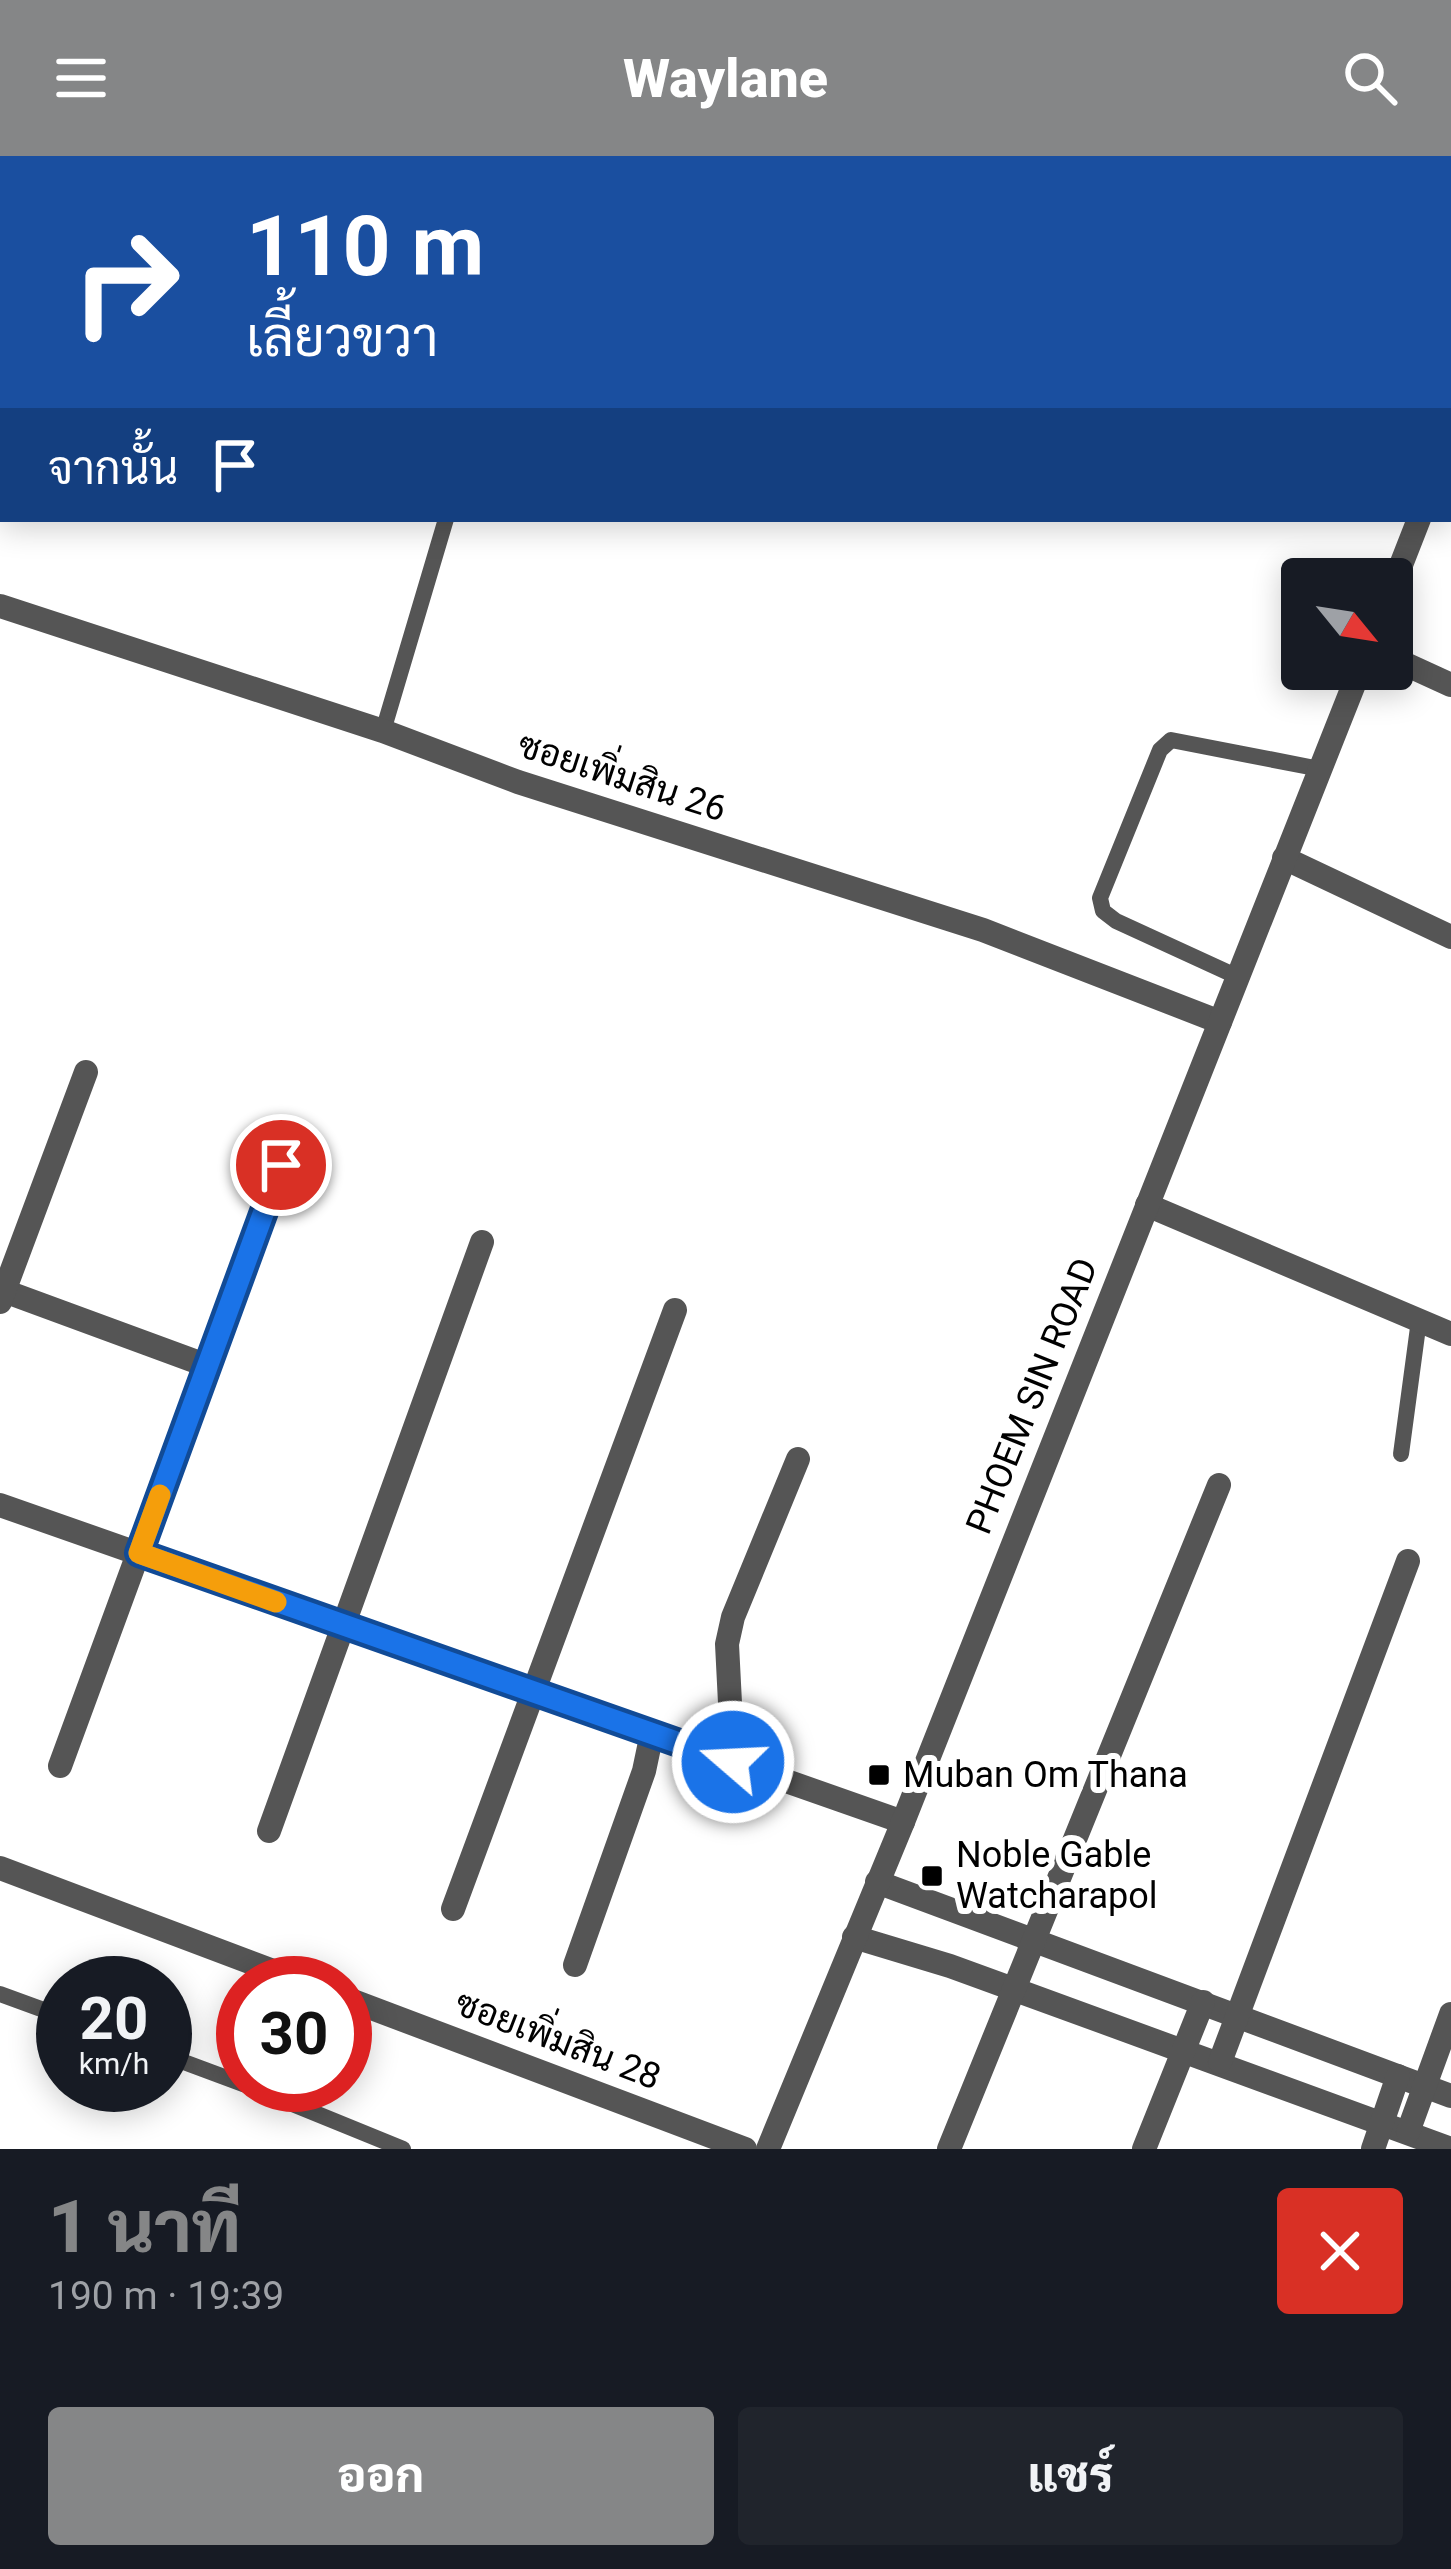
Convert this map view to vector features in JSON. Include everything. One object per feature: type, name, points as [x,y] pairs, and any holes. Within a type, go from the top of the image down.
[{"type":"street","points":[[1404,558],[1418,522]]},
{"type":"street","name":"ซอยเพิ่มสิน 26","points":[[0,606],[383,731],[518,782],[982,930],[1220,1022]]},
{"type":"street","points":[[1413,668],[1451,685]]},
{"type":"street","name":"PHOEM SIN ROAD","points":[[769,2149],[904,1822],[1352,690]]},
{"type":"street","points":[[1284,858],[1451,937]]},
{"type":"street","points":[[86,1072],[2,1297],[208,1366]]},
{"type":"street","points":[[59,1766],[281,1165]]},
{"type":"street","points":[[1147,1205],[1451,1334]]},
{"type":"street","points":[[269,1831],[482,1241]]},
{"type":"street","points":[[453,1909],[675,1310]]},
{"type":"street","points":[[733,1762],[727,1644],[798,1459]]},
{"type":"street","points":[[949,2149],[1219,1485]]},
{"type":"street","points":[[0,1504],[904,1822]]},
{"type":"street","points":[[1220,2062],[1408,1561]]},
{"type":"street","points":[[575,1965],[644,1771],[652,1733]]},
{"type":"street","points":[[0,1868],[233,1956]]},
{"type":"street","points":[[877,1882],[1451,2096]]},
{"type":"street","points":[[854,1937],[1220,2062],[1451,2149]]},
{"type":"street","points":[[1144,2149],[1203,2002]]},
{"type":"street","name":"ซอยเพิ่มสิน 28","points":[[372,2008],[745,2149]]},
{"type":"street","points":[[1408,2132],[1451,2014]]},
{"type":"street","points":[[1372,2149],[1398,2076]]},
{"type":"lane","points":[[383,731],[445,522]]},
{"type":"lane","points":[[1238,977],[1116,921],[1103,911],[1100,898],[1160,750],[1171,740],[1320,769]]},
{"type":"lane","points":[[1401,1454],[1419,1320]]},
{"type":"lane","points":[[0,1994],[36,2007]]},
{"type":"lane","points":[[311,2112],[403,2149]]},
{"type":"slow traffic","points":[[160,1495],[139,1553],[276,1602]]},
{"type":"place","name":"Muban Om Thana","points":[[879,1775]]},
{"type":"place","name":"Noble Gable Watcharapol","points":[[932,1876]]},
{"type":"route","points":[[281,1165],[139,1553],[733,1762]]}]
